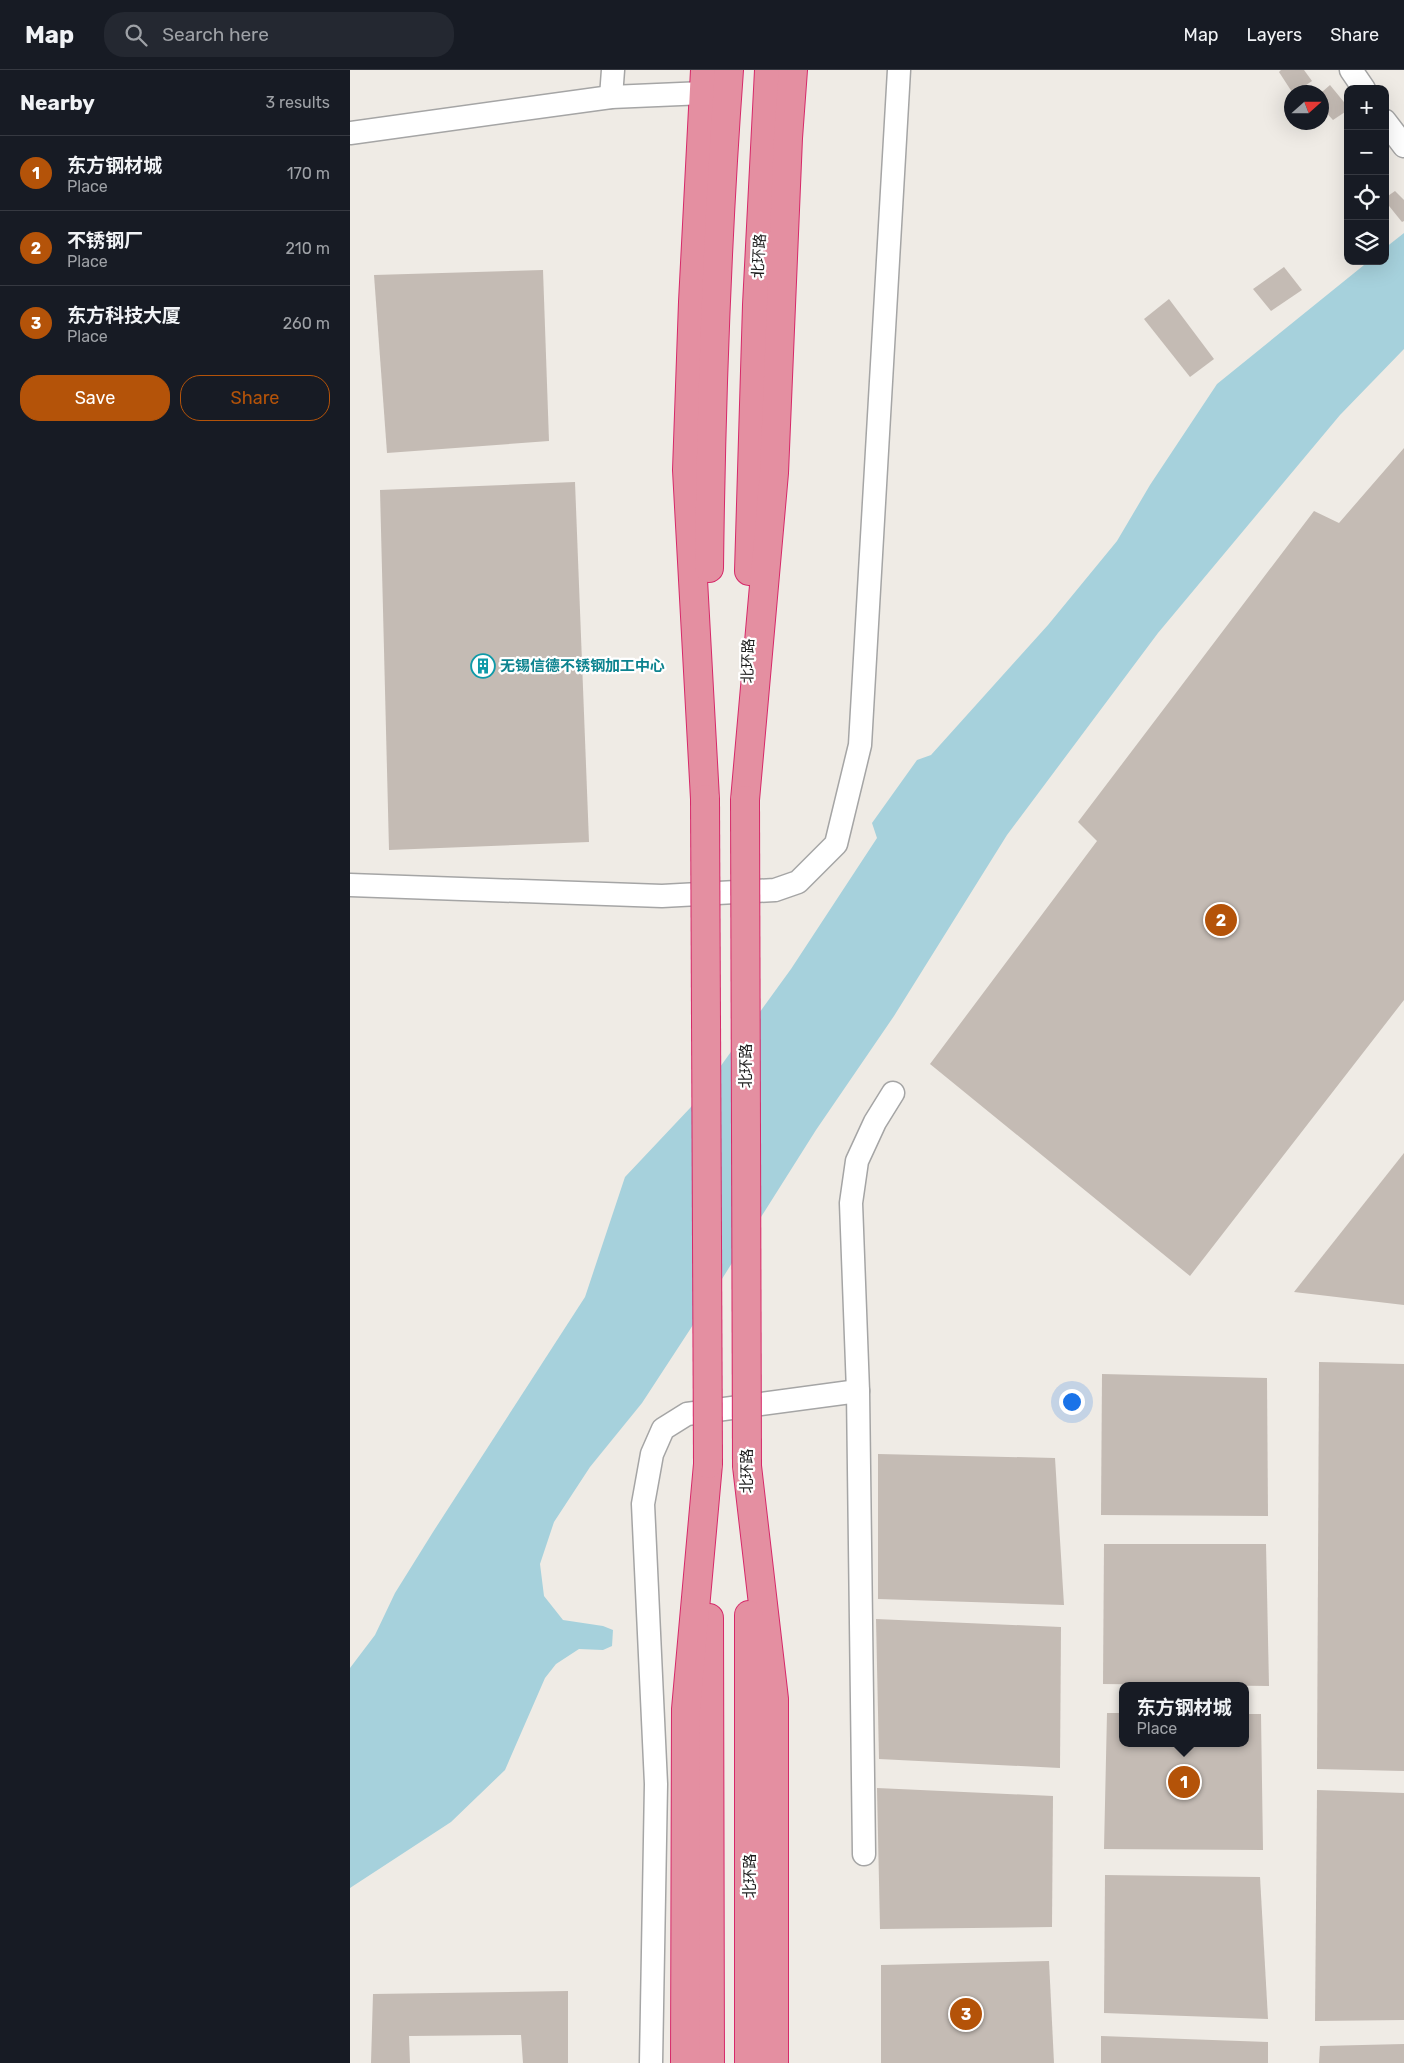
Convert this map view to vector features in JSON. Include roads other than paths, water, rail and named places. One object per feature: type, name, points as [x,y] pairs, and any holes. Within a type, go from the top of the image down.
[{"type":"highway","name":"北环路","points":[[750,2063],[745,800],[751,472],[764,137],[769,70]]},
{"type":"highway","points":[[745,800],[774,473],[788,138],[793,70]]},
{"type":"highway","points":[[710,2063],[706,799],[687,470],[716,82]]},
{"type":"highway","points":[[685,2063],[686,1709],[708,1464]]},
{"type":"highway","points":[[747,1466],[774,1699],[774,2063]]},
{"type":"street","points":[[610,97],[613,70]]},
{"type":"street","points":[[350,885],[662,896],[775,890],[798,882],[836,844],[860,745],[899,70]]},
{"type":"street","points":[[1351,70],[1361,85]]},
{"type":"street","points":[[350,133],[716,82]]},
{"type":"street","points":[[1389,126],[1402,144]]},
{"type":"street","points":[[864,1854],[858,1391],[851,1203],[856,1161],[875,1122],[893,1093]]},
{"type":"street","points":[[651,2063],[656,1784],[643,1504],[652,1454],[664,1429],[687,1414],[858,1391]]},
{"type":"water","points":[[1404,233],[1404,349],[1340,415],[1158,633],[1007,835],[894,1016],[816,1130],[642,1403],[590,1467],[554,1522],[540,1564],[544,1596],[563,1620],[603,1626],[613,1630],[612,1646],[603,1650],[579,1649],[556,1664],[545,1678],[505,1770],[451,1822],[350,1888],[350,1668],[375,1635],[395,1593],[585,1297],[625,1177],[691,1107],[791,969],[877,838],[872,823],[917,760],[931,755],[1048,625],[1117,541],[1150,485],[1217,384],[1364,265],[1389,265],[1389,245]]},
{"type":"place","name":"无锡信德不锈钢加工中心","points":[[483,666]]},
{"type":"place","name":"不锈钢厂","points":[[1221,920]]},
{"type":"place","name":"东方钢材城","points":[[1184,1782]]},
{"type":"place","name":"东方科技大厦","points":[[966,2014]]}]
